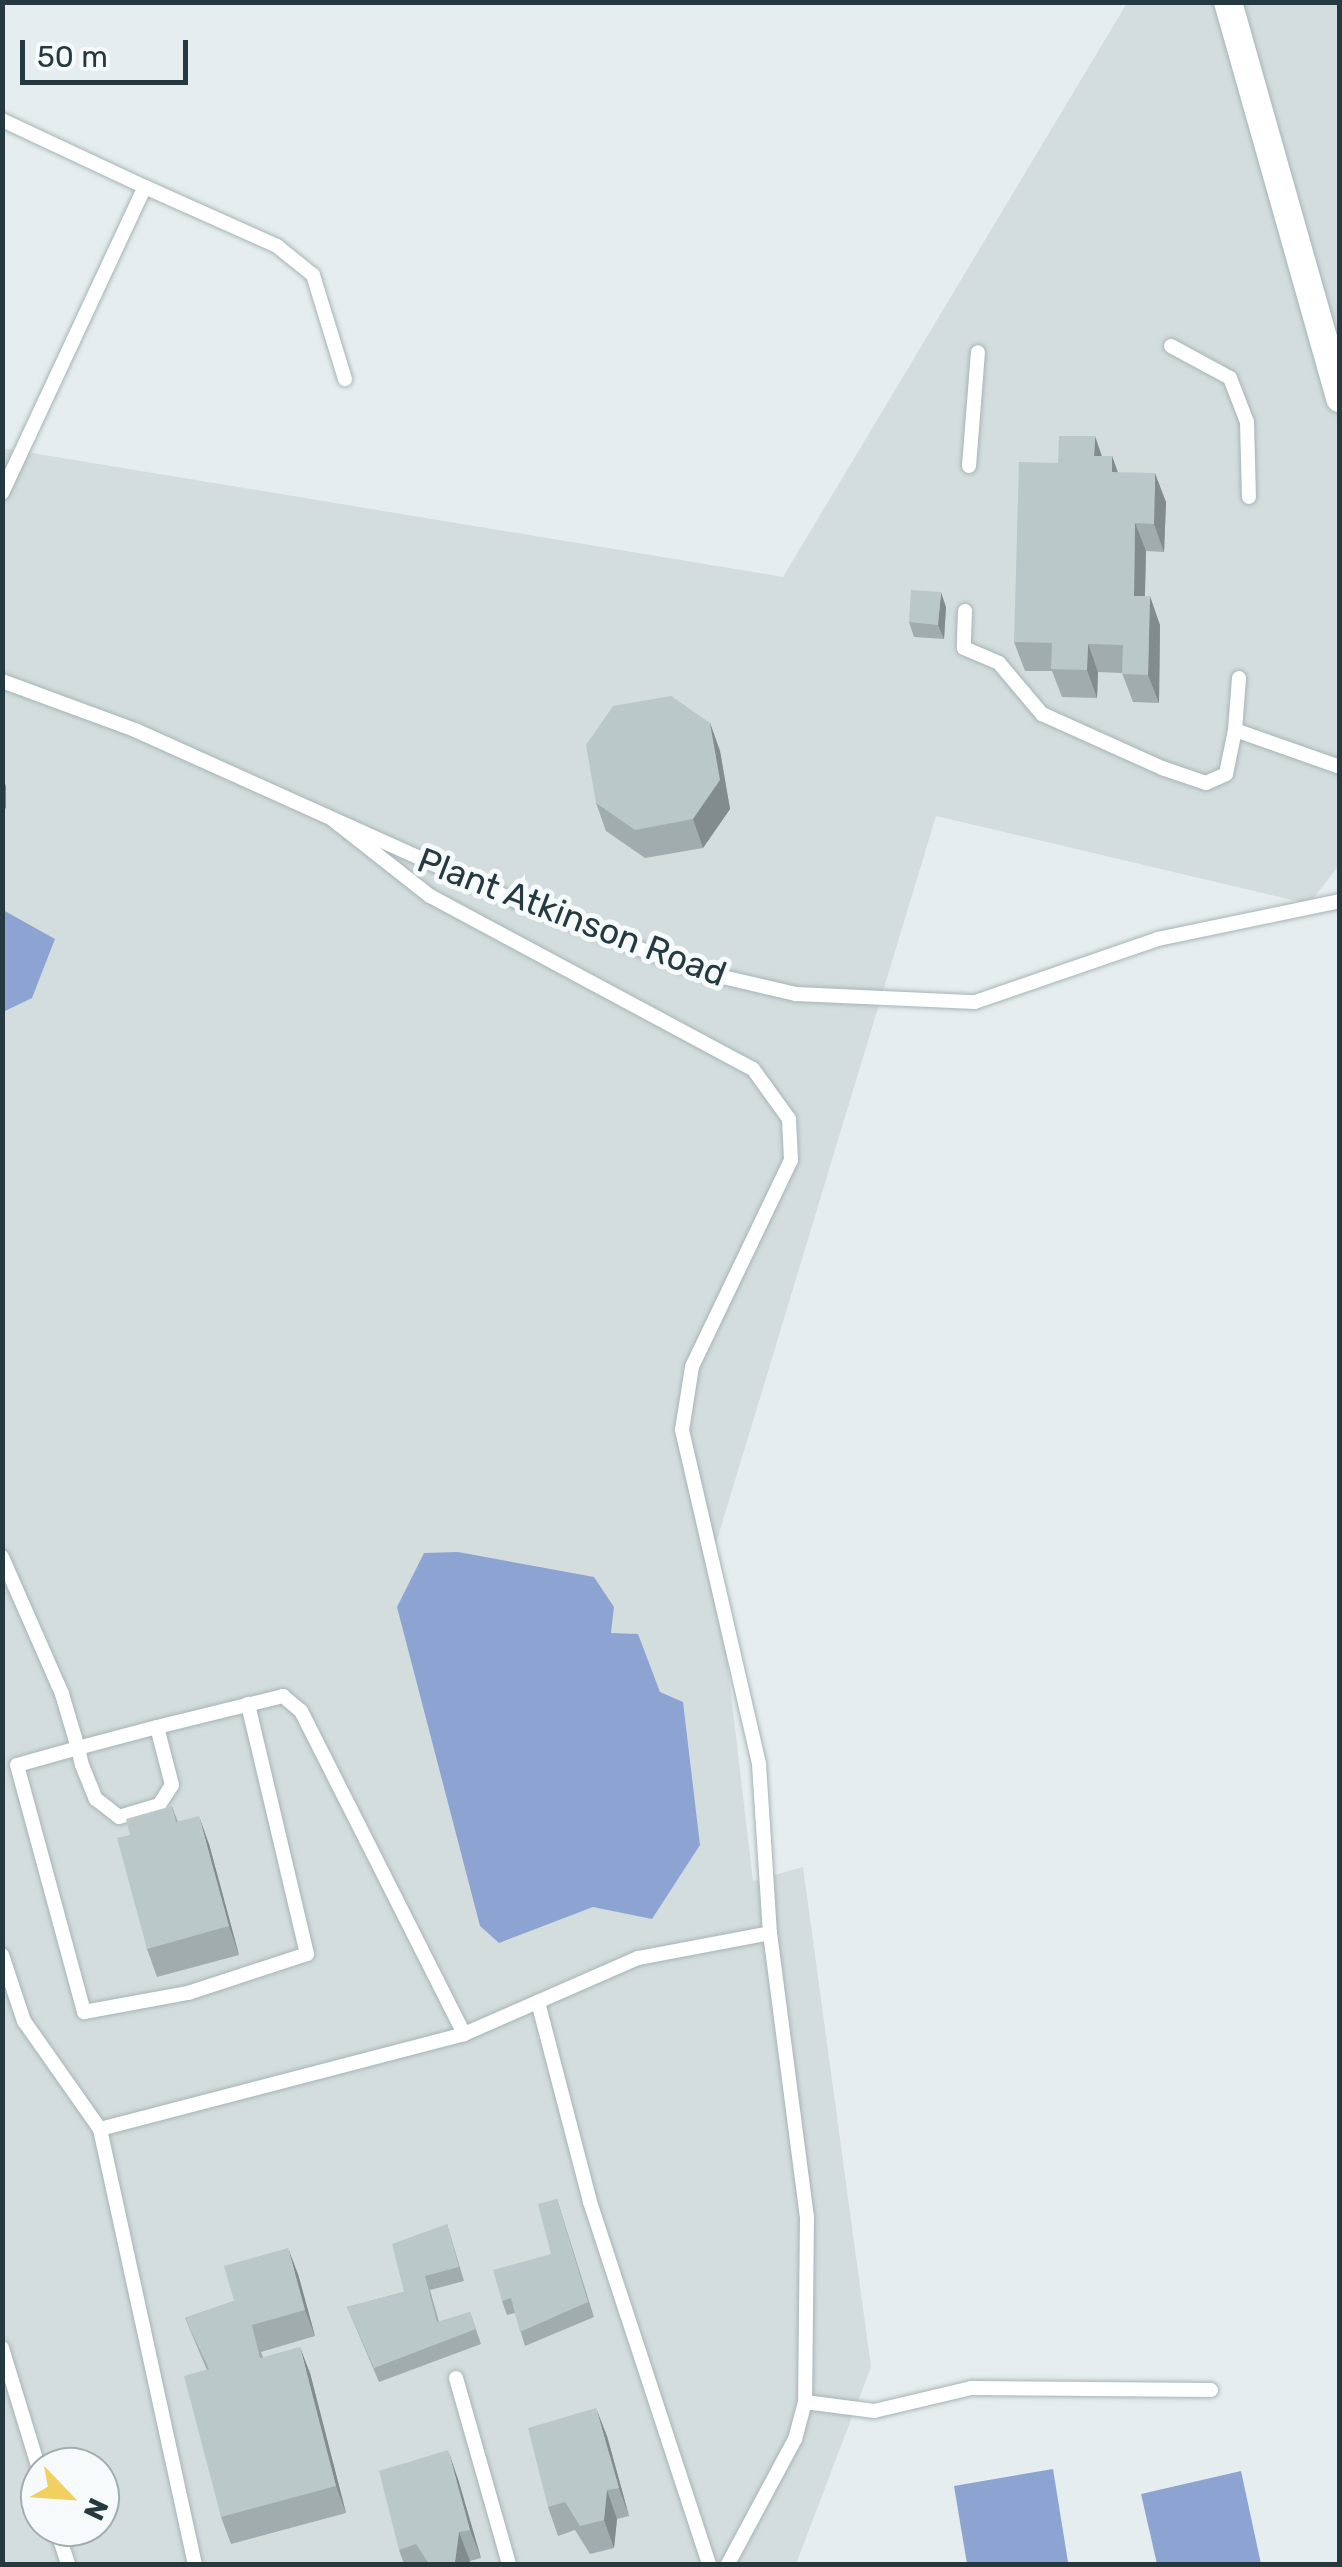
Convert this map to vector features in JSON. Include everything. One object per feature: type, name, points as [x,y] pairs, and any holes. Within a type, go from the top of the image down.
[{"type":"street","points":[[1231,14],[1340,399]]},
{"type":"lane","points":[[2,120],[278,246],[313,276],[346,378]]},
{"type":"lane","points":[[2,493],[145,187]]},
{"type":"lane","points":[[1171,346],[1230,378],[1248,422],[1249,497]]},
{"type":"lane","points":[[970,466],[978,352]]},
{"type":"lane","points":[[965,611],[964,648],[999,663],[1042,714],[1162,768],[1206,783],[1226,774],[1235,730],[1239,678]]},
{"type":"lane","name":"Plant Atkinson Road","points":[[2,681],[697,971],[853,1001],[975,1002],[1158,939],[1340,901]]},
{"type":"lane","points":[[1235,730],[1340,768]]},
{"type":"lane","points":[[332,819],[430,896],[753,1069],[788,1120],[791,1160],[692,1367],[682,1430],[760,1764],[770,1933],[807,2216],[805,2402],[796,2439],[728,2564]]},
{"type":"lane","points":[[2,1556],[96,1799],[118,1816],[145,1809],[172,1785],[157,1726]]},
{"type":"lane","points":[[248,1704],[311,1939],[308,1954],[188,1993],[84,2012],[17,1765],[157,1726],[248,1704],[282,1696],[301,1711],[464,2034]]},
{"type":"lane","points":[[100,2129],[464,2034],[638,1958],[770,1933]]},
{"type":"lane","points":[[2,1955],[24,2021],[100,2129],[195,2564]]},
{"type":"lane","points":[[538,2002],[590,2202],[709,2564]]},
{"type":"lane","points":[[2,2348],[32,2447]]},
{"type":"lane","points":[[456,2378],[510,2564]]},
{"type":"lane","points":[[805,2402],[874,2411],[971,2388],[1211,2390]]},
{"type":"shaded area","points":[[1127,3],[1339,3],[1339,865],[1309,904],[936,816],[714,1550],[753,1881],[803,1867],[871,2367],[796,2564],[3,2564],[2,448],[783,577]]},
{"type":"water","points":[[3,910],[55,939],[32,998],[3,1012]]},
{"type":"water","points":[[458,1552],[594,1577],[614,1607],[611,1633],[638,1634],[660,1692],[683,1702],[700,1845],[652,1919],[593,1907],[499,1943],[480,1926],[397,1607],[424,1553]]},
{"type":"water","points":[[1053,2469],[1068,2562],[967,2564],[954,2486]]},
{"type":"water","points":[[1241,2471],[1261,2564],[1157,2564],[1141,2494]]},
{"type":"building","points":[[1059,436],[1095,436],[1094,456],[1112,456],[1112,472],[1155,473],[1154,524],[1135,523],[1134,596],[1150,596],[1148,675],[1122,674],[1123,645],[1088,644],[1087,670],[1051,669],[1052,643],[1014,642],[1019,462],[1058,463]]},
{"type":"building","points":[[911,590],[941,592],[938,625],[909,622]]},
{"type":"building","points":[[671,696],[710,723],[720,780],[693,819],[635,830],[596,803],[586,745],[613,706]]},
{"type":"building","points":[[172,1806],[176,1822],[199,1816],[229,1926],[147,1949],[117,1838],[130,1835],[126,1819]]},
{"type":"building","points":[[557,2199],[588,2302],[520,2332],[511,2298],[502,2301],[493,2270],[551,2254],[538,2204]]},
{"type":"building","points":[[447,2224],[459,2267],[425,2276],[437,2322],[470,2312],[476,2329],[374,2368],[347,2307],[404,2292],[392,2244]]},
{"type":"building","points":[[288,2248],[305,2310],[252,2325],[260,2358],[300,2347],[336,2486],[221,2517],[184,2376],[209,2369],[185,2318],[234,2301],[224,2266]]},
{"type":"building","points":[[596,2408],[619,2488],[607,2490],[604,2520],[580,2526],[565,2502],[548,2507],[528,2428]]},
{"type":"building","points":[[448,2450],[470,2530],[459,2532],[455,2562],[429,2564],[416,2544],[399,2550],[379,2471]]}]
